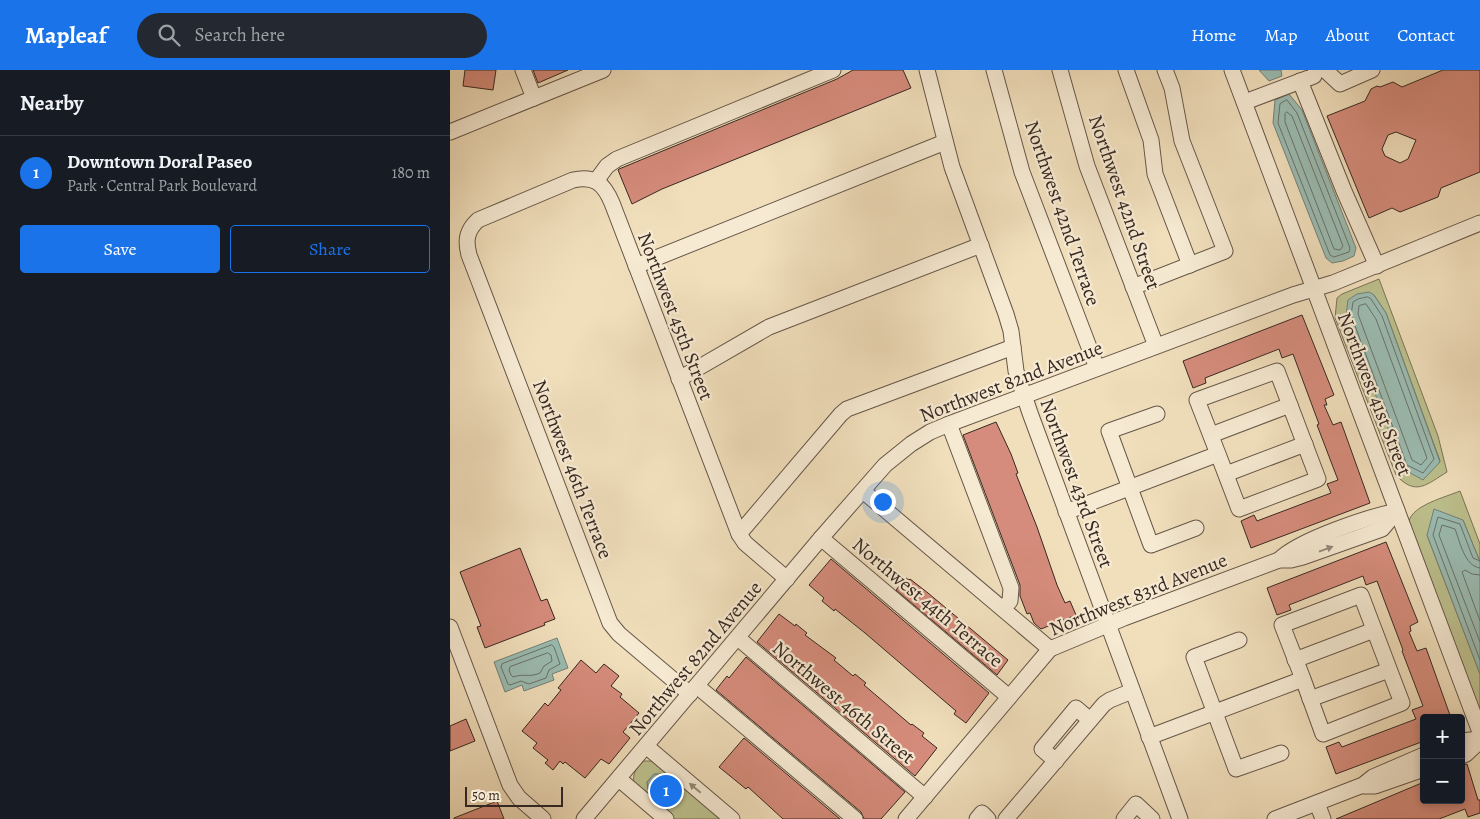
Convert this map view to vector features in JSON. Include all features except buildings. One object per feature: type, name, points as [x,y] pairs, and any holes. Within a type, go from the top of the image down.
[{"type":"street","points":[[522,70],[534,98]]},
{"type":"street","points":[[450,132],[603,70]]},
{"type":"street","points":[[596,181],[607,166],[617,160],[834,70]]},
{"type":"street","name":"Northwest 43rd Street","points":[[927,70],[956,178],[1006,314],[1016,371],[1024,396],[1179,815]]},
{"type":"street","name":"Northwest 42nd Terrace","points":[[994,70],[1022,172],[1097,368]]},
{"type":"street","name":"Northwest 42nd Street","points":[[1060,70],[1087,166],[1156,346]]},
{"type":"street","points":[[1126,70],[1151,140],[1155,174],[1190,265]]},
{"type":"street","points":[[1133,287],[1225,251],[1182,141],[1172,88],[1165,70]]},
{"type":"street","name":"Northwest 41st Street","points":[[1232,70],[1480,732]]},
{"type":"street","points":[[1245,102],[1314,76],[1316,70]]},
{"type":"street","points":[[1325,70],[1340,84],[1372,70]]},
{"type":"street","points":[[1295,82],[1377,266]]},
{"type":"street","points":[[636,266],[946,142]]},
{"type":"street","name":"Northwest 46th Terrace","points":[[596,181],[583,178],[573,180],[483,218],[471,228],[466,242],[469,255],[610,623],[619,634],[694,690],[854,819]]},
{"type":"street","name":"Northwest 45th Street","points":[[596,181],[609,196],[739,534],[745,543],[787,579]]},
{"type":"street","name":"Northwest 82nd Avenue","points":[[584,819],[821,538],[884,465],[902,450],[930,432],[949,424],[1293,295],[1333,283],[1480,223]]},
{"type":"street","points":[[679,379],[769,327],[981,245]]},
{"type":"street","points":[[739,534],[847,409],[1013,347]]},
{"type":"street","points":[[1278,371],[1318,479],[1239,509],[1211,435],[1197,400],[1278,371]]},
{"type":"street","points":[[1211,435],[1290,405]]},
{"type":"street","points":[[1157,414],[1109,432],[1151,545],[1196,528]]},
{"type":"street","points":[[949,424],[1011,588],[1011,597],[1003,609]]},
{"type":"street","points":[[1226,474],[1305,444]]},
{"type":"street","points":[[1066,512],[1218,454]]},
{"type":"street","points":[[863,491],[1050,650]]},
{"type":"street","name":"Northwest 83rd Avenue","points":[[906,819],[1050,650],[1108,625],[1279,560],[1303,557],[1382,529],[1397,511]]},
{"type":"street","name":"Northwest 44th Terrace","points":[[821,538],[1009,697]]},
{"type":"street","points":[[1361,595],[1402,703],[1323,734],[1296,660],[1282,625],[1361,595]]},
{"type":"street","points":[[450,627],[510,785],[519,798],[543,819]]},
{"type":"street","points":[[1296,660],[1374,630]]},
{"type":"street","name":"Northwest 46th Street","points":[[738,638],[925,796]]},
{"type":"street","points":[[1239,640],[1194,657],[1236,769],[1281,753]]},
{"type":"street","points":[[1310,699],[1389,670]]},
{"type":"street","points":[[1150,737],[1303,679]]},
{"type":"street","points":[[1006,819],[1107,702],[1132,691]]},
{"type":"street","points":[[1465,740],[1480,740]]},
{"type":"street","points":[[1465,754],[1480,740]]},
{"type":"street","points":[[646,746],[732,819]]},
{"type":"street","points":[[1363,786],[1373,777],[1420,757]]},
{"type":"street","points":[[1274,819],[1363,786],[1375,786],[1420,771]]},
{"type":"street","points":[[619,779],[666,819]]},
{"type":"street","points":[[1317,803],[1323,819]]},
{"type":"street","points":[[1124,819],[1136,804],[1152,819]]},
{"type":"street","points":[[977,819],[982,813],[988,819]]},
{"type":"street","points":[[1156,819],[1179,815]]},
{"type":"green space","points":[[1379,279],[1438,436],[1447,472],[1427,484],[1416,487],[1410,486],[1396,475],[1335,318],[1337,298],[1342,294]],"holes":[[[1374,295],[1386,313],[1440,461]]]},
{"type":"green space","points":[[1460,491],[1480,544],[1480,562],[1463,520],[1427,535],[1480,674],[1480,720],[1410,533],[1409,524],[1412,515],[1423,506]]},
{"type":"green space","points":[[644,761],[652,761],[726,819],[672,819],[634,783],[636,770]]},
{"type":"water","points":[[1259,70],[1281,70],[1282,76],[1269,81]]},
{"type":"water","points":[[1289,94],[1302,110],[1356,248],[1354,256],[1343,261],[1332,263],[1326,258],[1273,123],[1275,100]]},
{"type":"water","points":[[1369,292],[1374,295],[1386,313],[1440,462],[1423,480],[1403,469],[1346,315],[1348,300],[1357,294]]},
{"type":"water","points":[[1434,509],[1463,520],[1480,562],[1480,674],[1427,535]]},
{"type":"water","points":[[557,638],[568,668],[552,674],[554,680],[524,691],[522,685],[505,692],[494,662]]},
{"type":"water","points":[[654,774],[661,774],[663,780],[661,786],[653,791],[648,789],[647,782]]},
{"type":"place","name":"Downtown Doral Paseo","points":[[666,791]]}]
